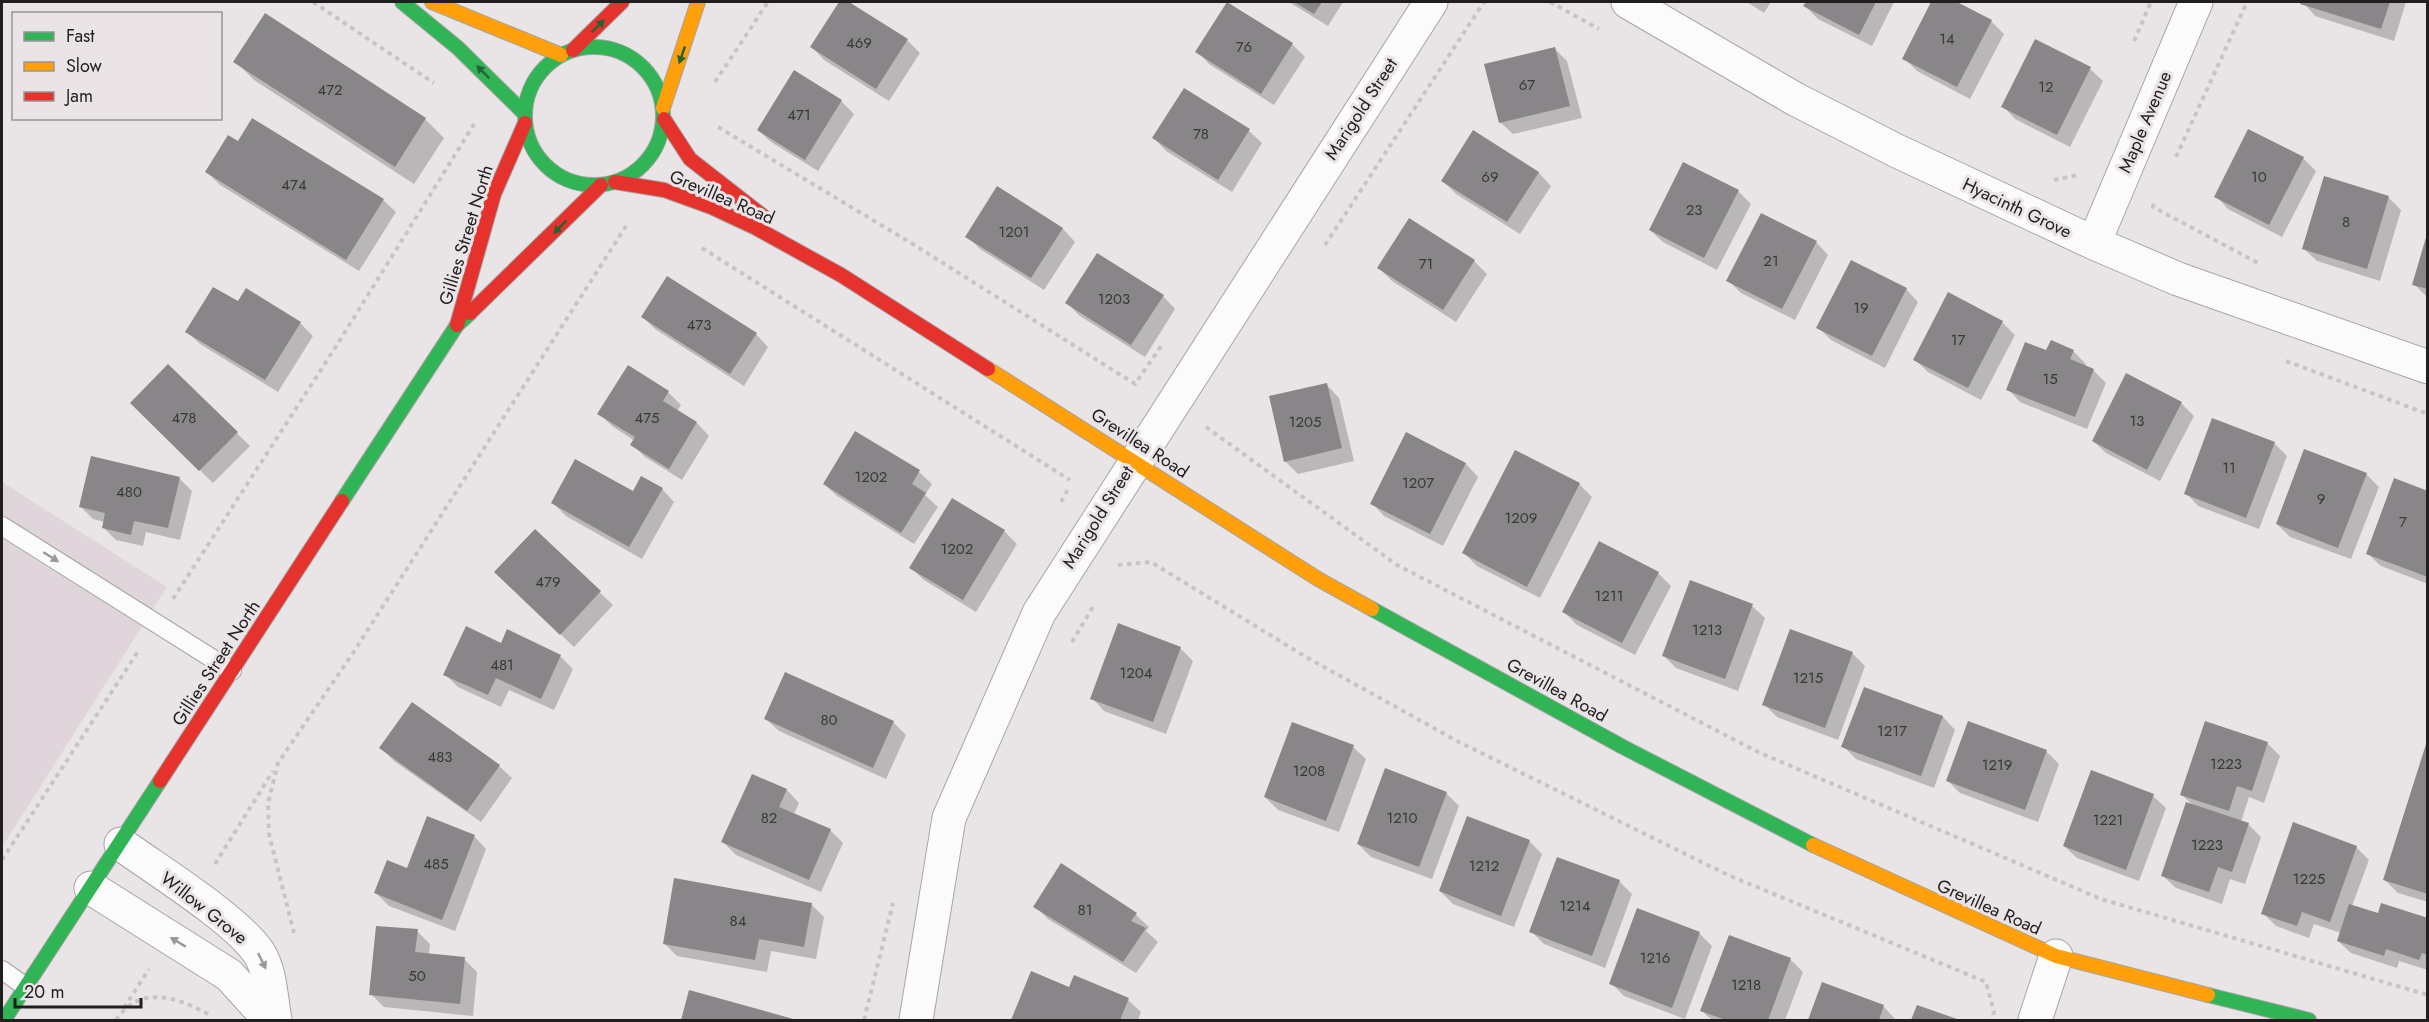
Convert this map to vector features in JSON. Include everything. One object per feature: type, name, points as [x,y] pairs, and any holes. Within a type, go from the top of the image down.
[{"type":"street","points":[[402,2],[458,48],[525,118],[531,146],[546,166],[577,184],[601,185],[615,182],[634,173],[650,159],[660,140],[664,113],[698,2]]},
{"type":"street","points":[[432,2],[567,52],[597,47],[632,58],[656,84],[664,113]]},
{"type":"street","name":"Gillies Street North","points":[[457,325],[494,194],[525,118],[531,86],[540,73],[622,2]]},
{"type":"street","name":"Marigold Street","points":[[916,1020],[949,818],[1039,613],[1134,460],[1431,2]]},
{"type":"street","name":"Hyacinth Grove","points":[[1628,2],[1795,99],[1897,151],[2094,243],[2188,283],[2427,367]]},
{"type":"street","name":"Maple Avenue","points":[[2094,243],[2196,2]]},
{"type":"street","name":"Grevillea Road","points":[[664,113],[682,149],[699,166],[841,275]]},
{"type":"street","name":"Grevillea Road","points":[[615,182],[664,190],[711,207],[756,228],[841,275],[1318,579],[1623,747],[1840,860],[2056,956],[2309,1020]]},
{"type":"street","name":"Gillies Street North","points":[[4,1020],[121,844],[457,325],[601,185]]},
{"type":"street","name":"Willow Grove","points":[[121,844],[224,920],[251,944],[266,971],[275,1020]]},
{"type":"street","name":"Willow Grove","points":[[91,888],[229,975],[270,1020]]},
{"type":"street","points":[[2035,1020],[2056,956]]},
{"type":"lane","points":[[2,526],[232,670]]},
{"type":"lane","points":[[2,970],[26,987]]},
{"type":"path","points":[[313,2],[441,88]]},
{"type":"path","points":[[710,89],[768,2]]},
{"type":"path","points":[[1322,249],[1484,2]]},
{"type":"path","points":[[2173,164],[2247,2]]},
{"type":"path","points":[[2,860],[335,348],[481,114]]},
{"type":"path","points":[[716,126],[916,246],[1135,384]]},
{"type":"path","points":[[2158,196],[2153,207],[2270,268]]},
{"type":"path","points":[[273,854],[269,834],[268,804],[278,763],[353,653],[632,218]]},
{"type":"path","points":[[698,246],[1070,480]]},
{"type":"path","points":[[1212,418],[1206,428],[1396,565],[1758,752],[2101,899],[2427,995]]},
{"type":"path","points":[[1113,573],[1119,563],[1151,562],[1306,657],[1459,742],[1728,875],[1986,982],[1994,1012],[1991,1020]]},
{"type":"path","points":[[1071,643],[1095,603]]},
{"type":"path","points":[[116,1020],[131,1003],[143,998],[160,997],[175,999],[214,1017]]},
{"type":"shaded area","points":[[2,482],[167,587],[2,847]]},
{"type":"building","points":[[839,2],[849,2],[908,39],[876,89],[810,47]]},
{"type":"building","points":[[1227,2],[1293,43],[1261,94],[1195,52]]},
{"type":"building","points":[[1294,2],[1322,2],[1314,14]]},
{"type":"building","points":[[1806,2],[1876,2],[1859,35],[1803,6]]},
{"type":"building","points":[[1931,2],[1957,2],[1992,20],[1957,87],[1902,59]]},
{"type":"building","points":[[2301,2],[2390,2],[2381,29],[2300,4]]},
{"type":"building","points":[[265,13],[426,118],[395,167],[233,62]]},
{"type":"building","points":[[2035,39],[2091,67],[2057,135],[2001,107]]},
{"type":"building","points":[[1555,47],[1570,106],[1499,123],[1484,64]]},
{"type":"building","points":[[794,70],[842,100],[805,160],[757,130]]},
{"type":"building","points":[[1184,88],[1250,129],[1218,180],[1152,138]]},
{"type":"building","points":[[252,118],[384,199],[346,260],[205,172],[228,135],[238,141]]},
{"type":"building","points":[[2248,129],[2304,157],[2269,225],[2214,197]]},
{"type":"building","points":[[1473,130],[1539,172],[1507,222],[1441,181]]},
{"type":"building","points":[[1683,162],[1739,190],[1704,258],[1649,230]]},
{"type":"building","points":[[2324,176],[2389,196],[2367,269],[2302,249]]},
{"type":"building","points":[[997,186],[1063,228],[1031,278],[965,237]]},
{"type":"building","points":[[1761,213],[1817,241],[1782,309],[1726,281]]},
{"type":"building","points":[[1409,218],[1475,260],[1443,310],[1377,268]]},
{"type":"building","points":[[2428,234],[2428,289],[2412,285]]},
{"type":"building","points":[[1097,253],[1164,295],[1131,345],[1065,303]]},
{"type":"building","points":[[1851,260],[1907,288],[1872,356],[1816,328]]},
{"type":"building","points":[[667,276],[757,333],[730,374],[641,317]]},
{"type":"building","points":[[213,287],[238,301],[246,288],[301,322],[265,380],[185,332]]},
{"type":"building","points":[[1948,292],[2003,321],[1968,388],[1913,360]]},
{"type":"building","points":[[2051,340],[2074,350],[2070,359],[2094,369],[2075,417],[2006,390],[2025,342],[2046,350]]},
{"type":"building","points":[[168,364],[238,432],[199,471],[130,403]]},
{"type":"building","points":[[628,365],[669,391],[663,401],[697,422],[669,469],[630,445],[635,437],[597,414]]},
{"type":"building","points":[[2126,373],[2182,402],[2147,470],[2092,441]]},
{"type":"building","points":[[1327,383],[1342,448],[1284,462],[1269,396]]},
{"type":"building","points":[[2212,418],[2275,442],[2246,518],[2184,494]]},
{"type":"building","points":[[855,431],[920,470],[912,484],[926,493],[901,533],[823,484]]},
{"type":"building","points":[[1406,432],[1466,463],[1430,534],[1370,504]]},
{"type":"building","points":[[2304,449],[2367,473],[2338,548],[2276,524]]},
{"type":"building","points":[[1515,450],[1580,483],[1527,587],[1462,553]]},
{"type":"building","points":[[91,456],[180,477],[168,528],[134,521],[131,535],[102,528],[105,513],[79,507]]},
{"type":"building","points":[[575,459],[633,491],[641,476],[663,488],[629,547],[551,503]]},
{"type":"building","points":[[2394,478],[2428,491],[2428,577],[2366,554]]},
{"type":"building","points":[[952,498],[1005,530],[963,600],[909,568]]},
{"type":"building","points":[[535,529],[601,591],[560,635],[494,572]]},
{"type":"building","points":[[1599,541],[1659,572],[1622,643],[1562,612]]},
{"type":"building","points":[[1690,580],[1753,604],[1725,679],[1662,656]]},
{"type":"building","points":[[1118,623],[1181,647],[1153,722],[1090,699]]},
{"type":"building","points":[[466,626],[501,643],[507,629],[561,655],[541,699],[496,678],[488,695],[443,675]]},
{"type":"building","points":[[1790,629],[1853,652],[1825,728],[1762,705]]},
{"type":"building","points":[[785,672],[894,721],[873,768],[764,719]]},
{"type":"building","points":[[1864,687],[1943,716],[1921,776],[1841,747]]},
{"type":"building","points":[[412,702],[500,765],[467,811],[379,748]]},
{"type":"building","points":[[1968,721],[2047,750],[2025,810],[1946,781]]},
{"type":"building","points":[[2205,721],[2268,742],[2252,791],[2237,786],[2229,811],[2180,795]]},
{"type":"building","points":[[1292,722],[1354,745],[1326,821],[1264,797]]},
{"type":"building","points":[[2428,741],[2428,894],[2383,880]]},
{"type":"building","points":[[1385,768],[1447,792],[1419,867],[1357,844]]},
{"type":"building","points":[[2091,770],[2154,794],[2126,870],[2063,846]]},
{"type":"building","points":[[752,774],[787,789],[779,807],[831,829],[809,880],[721,842]]},
{"type":"building","points":[[2186,802],[2249,823],[2232,872],[2218,867],[2209,892],[2161,876]]},
{"type":"building","points":[[427,816],[475,835],[442,920],[374,893],[387,860],[407,868]]},
{"type":"building","points":[[1467,816],[1530,840],[1501,916],[1439,891]]},
{"type":"building","points":[[2293,822],[2357,846],[2330,922],[2302,912],[2297,926],[2261,914]]},
{"type":"building","points":[[1557,857],[1620,880],[1592,956],[1529,932]]},
{"type":"building","points":[[1061,863],[1137,913],[1131,921],[1146,928],[1123,962],[1033,907]]},
{"type":"building","points":[[674,878],[812,903],[804,947],[759,939],[755,960],[663,944]]},
{"type":"building","points":[[2381,903],[2428,918],[2428,955],[2422,953],[2419,960],[2386,949],[2384,956],[2337,941],[2349,904],[2378,913]]},
{"type":"building","points":[[1637,908],[1700,932],[1672,1008],[1609,984]]},
{"type":"building","points":[[376,926],[418,929],[415,952],[465,957],[460,1004],[369,995]]},
{"type":"building","points":[[1729,935],[1791,958],[1768,1020],[1726,1020],[1700,1011]]},
{"type":"building","points":[[1031,971],[1069,987],[1074,975],[1129,998],[1120,1020],[1011,1020]]},
{"type":"building","points":[[1822,982],[1884,1005],[1879,1020],[1808,1020]]},
{"type":"building","points":[[689,990],[797,1020],[681,1020]]},
{"type":"building","points":[[1917,1005],[1960,1020],[1911,1020]]},
{"type":"traffic: fast","points":[[402,2],[458,48],[525,114]]},
{"type":"traffic: fast","points":[[594,47],[621,52],[633,58],[643,67],[652,77],[658,89],[663,116],[658,143],[652,155],[643,165],[633,174],[621,180],[594,185],[567,180],[555,174],[545,165],[536,155],[530,143],[525,116],[530,89],[536,77],[545,67],[555,58],[567,52],[594,47]]},
{"type":"traffic: fast","points":[[342,501],[457,325],[470,313]]},
{"type":"traffic: fast","points":[[1372,609],[1623,747],[1813,845]]},
{"type":"traffic: fast","points":[[4,1020],[160,781]]},
{"type":"traffic: fast","points":[[2208,995],[2309,1020]]},
{"type":"traffic: slow","points":[[432,2],[561,55]]},
{"type":"traffic: slow","points":[[663,108],[698,2]]},
{"type":"traffic: slow","points":[[988,369],[1318,579],[1372,609]]},
{"type":"traffic: slow","points":[[1813,845],[2056,956],[2208,995]]},
{"type":"traffic: jam","points":[[573,50],[622,2]]},
{"type":"traffic: jam","points":[[664,119],[690,159],[763,216]]},
{"type":"traffic: jam","points":[[457,325],[494,194],[525,123]]},
{"type":"traffic: jam","points":[[615,182],[664,190],[711,207],[756,228],[841,275],[988,369]]},
{"type":"traffic: jam","points":[[470,313],[601,185]]},
{"type":"traffic: jam","points":[[160,781],[342,501]]}]
